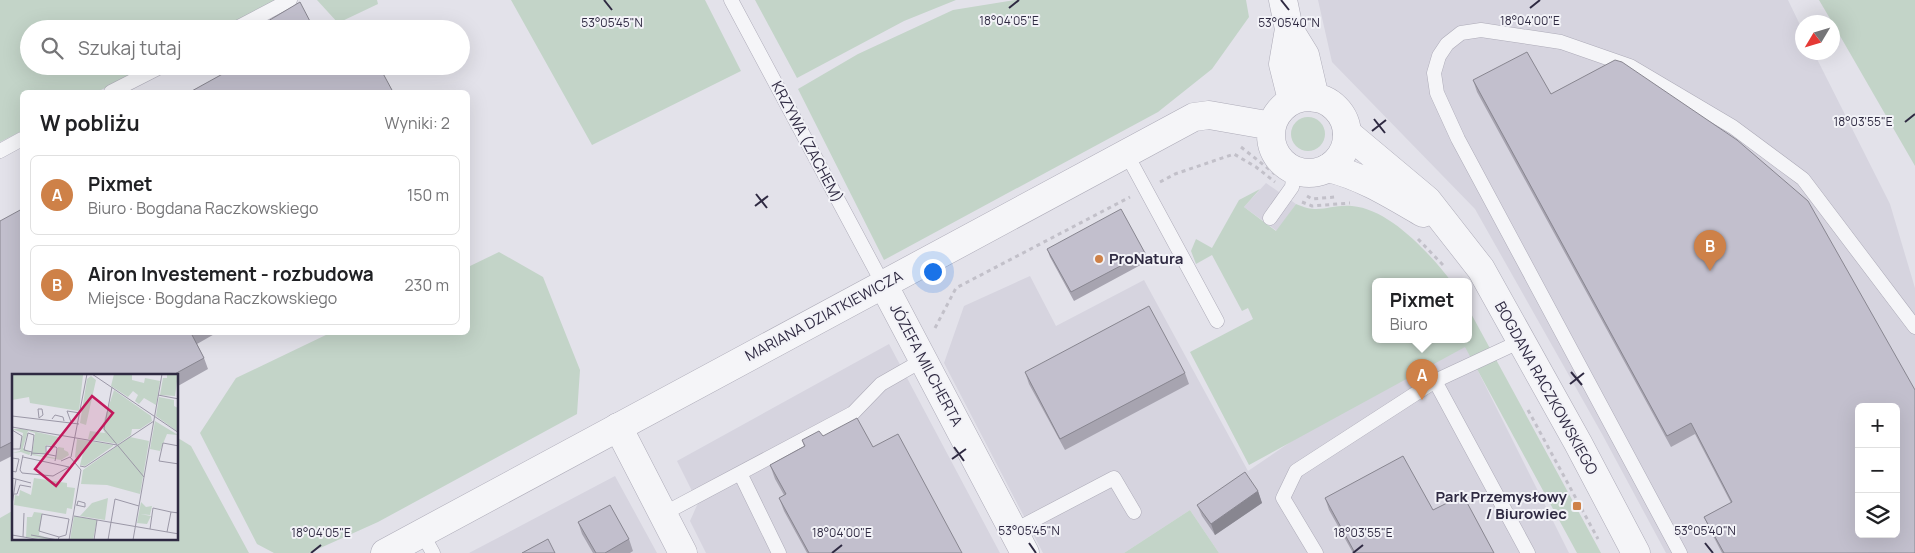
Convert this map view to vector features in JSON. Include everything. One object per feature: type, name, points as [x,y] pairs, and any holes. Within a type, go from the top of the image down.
[{"type":"street","points":[[1283,0],[1290,29],[1283,64],[1304,99]]},
{"type":"street","points":[[1294,169],[1281,160],[1275,151],[1271,134],[1272,126],[1279,111],[1304,99],[1325,100],[1338,110],[1346,125],[1346,142],[1340,157],[1328,168]]},
{"type":"street","name":"MARIANA DZIATKIEWICZA","points":[[385,553],[428,543],[618,427],[1194,117],[1209,115],[1272,126]]},
{"type":"street","name":"BOGDANA RACZKOWSKIEGO","points":[[1347,134],[1427,200],[1481,270],[1636,553]]},
{"type":"street","name":"BOGDANA RACZKOWSKIEGO","points":[[1294,169],[1308,172],[1328,168],[1348,173],[1389,193],[1449,228]]},
{"type":"street","name":"JÓZEFA MILCHERTA","points":[[883,284],[1019,542]]},
{"type":"street","points":[[618,427],[683,553]]},
{"type":"lane","points":[[251,20],[290,0]]},
{"type":"lane","name":"KRZYWA (ZACHEM)","points":[[731,0],[883,284]]},
{"type":"lane","points":[[1680,553],[1458,138],[1437,93],[1434,73],[1439,56],[1447,44],[1461,33],[1481,30],[1561,42],[1630,66],[1733,126],[1803,178],[1915,327]]},
{"type":"lane","points":[[115,90],[144,75]]},
{"type":"lane","points":[[0,151],[20,140]]},
{"type":"lane","points":[[1126,153],[1216,321]]},
{"type":"lane","points":[[1270,218],[1292,187],[1294,169]]},
{"type":"lane","points":[[1316,553],[1283,498],[1296,471],[1435,381],[1521,340]]},
{"type":"lane","points":[[662,514],[852,413],[881,384],[923,360]]},
{"type":"lane","points":[[1435,381],[1528,553]]},
{"type":"lane","points":[[740,473],[779,553]]},
{"type":"lane","points":[[1019,542],[1114,478],[1134,512]]},
{"type":"path","points":[[1528,409],[1600,544]]},
{"type":"shaded area","points":[[1318,0],[1788,0],[1795,15],[1795,60],[1818,60],[1890,204],[1915,288],[1915,553],[1666,553],[1602,434],[1475,209],[1332,62]]},
{"type":"shaded area","points":[[1266,183],[1296,204],[1277,231],[1244,207]]},
{"type":"shaded area","points":[[1030,276],[1056,326],[1144,280],[1248,471],[1436,343],[1464,343],[1569,553],[1219,553],[1190,510],[1124,553],[1043,553],[944,363],[964,306]]},
{"type":"shaded area","points":[[889,344],[1000,553],[706,553],[690,521],[698,503],[677,461]]},
{"type":"shaded area","points":[[615,476],[657,553],[469,553]]},
{"type":"green space","points":[[0,0],[277,0],[238,20],[20,20],[20,75],[130,75],[101,90],[20,90],[20,132],[0,142]]},
{"type":"green space","points":[[317,0],[377,0],[378,4],[344,20],[335,20]]},
{"type":"green space","points":[[511,0],[705,0],[741,71],[592,145]]},
{"type":"green space","points":[[755,0],[956,0],[904,21],[797,78]]},
{"type":"green space","points":[[1015,0],[1246,0],[1249,17],[1212,69],[1158,112],[884,260],[798,89],[858,54],[953,10]]},
{"type":"green space","points":[[1819,0],[1915,0],[1915,166],[1840,36],[1840,15],[1828,15]]},
{"type":"green space","points":[[1308,117],[1320,122],[1325,134],[1320,146],[1308,151],[1296,146],[1291,134],[1296,122]]},
{"type":"green space","points":[[1260,189],[1244,207],[1276,231],[1296,204],[1312,209],[1352,206],[1366,209],[1381,215],[1408,234],[1449,278],[1372,278],[1372,343],[1472,343],[1472,315],[1601,553],[1577,553],[1465,347],[1249,465],[1190,352],[1253,319],[1248,308],[1242,311],[1212,255],[1196,264],[1191,251],[1196,239],[1212,248],[1239,200]]},
{"type":"green space","points":[[499,252],[543,277],[580,370],[577,414],[378,522],[309,553],[274,553],[257,544],[200,433],[236,378],[326,335],[470,335],[470,266]]},
{"type":"green space","points":[[179,439],[191,446],[249,553],[0,553],[0,518],[12,511],[12,540],[179,540]]},
{"type":"green space","points":[[1190,510],[1219,553],[1124,553]]},
{"type":"building","points":[[300,2],[309,20],[270,20]]},
{"type":"building","points":[[1527,52],[1551,94],[1615,60],[1622,62],[1737,140],[1808,201],[1915,390],[1915,553],[1724,553],[1704,517],[1732,502],[1691,423],[1667,436],[1473,80]]},
{"type":"building","points":[[221,75],[384,75],[392,90],[194,90]]},
{"type":"building","name":"ProNatura","points":[[1121,209],[1145,253],[1071,292],[1047,249]]},
{"type":"building","points":[[20,210],[20,335],[192,335],[204,358],[175,374],[12,374],[12,442],[0,448],[0,221]]},
{"type":"building","points":[[1149,306],[1185,373],[1060,439],[1025,372]]},
{"type":"building","points":[[857,418],[873,447],[898,434],[962,553],[809,553],[779,498],[786,494],[770,465],[805,446],[802,440],[819,431],[823,436]]},
{"type":"building","points":[[1403,456],[1433,510],[1463,495],[1494,553],[1355,553],[1325,498]]},
{"type":"building","points":[[1245,472],[1258,491],[1211,524],[1197,505]]},
{"type":"building","points":[[610,505],[629,539],[605,553],[596,553],[578,522]]},
{"type":"building","points":[[548,539],[555,553],[522,553]]},
{"type":"place","name":"ProNatura","points":[[1099,259]]},
{"type":"place","name":"Airon Investement - rozbudowa","points":[[1710,271]]},
{"type":"place","name":"Pixmet","points":[[1422,400]]},
{"type":"place","name":"Park Przemysłowy / Biurowiec","points":[[1577,506]]}]
